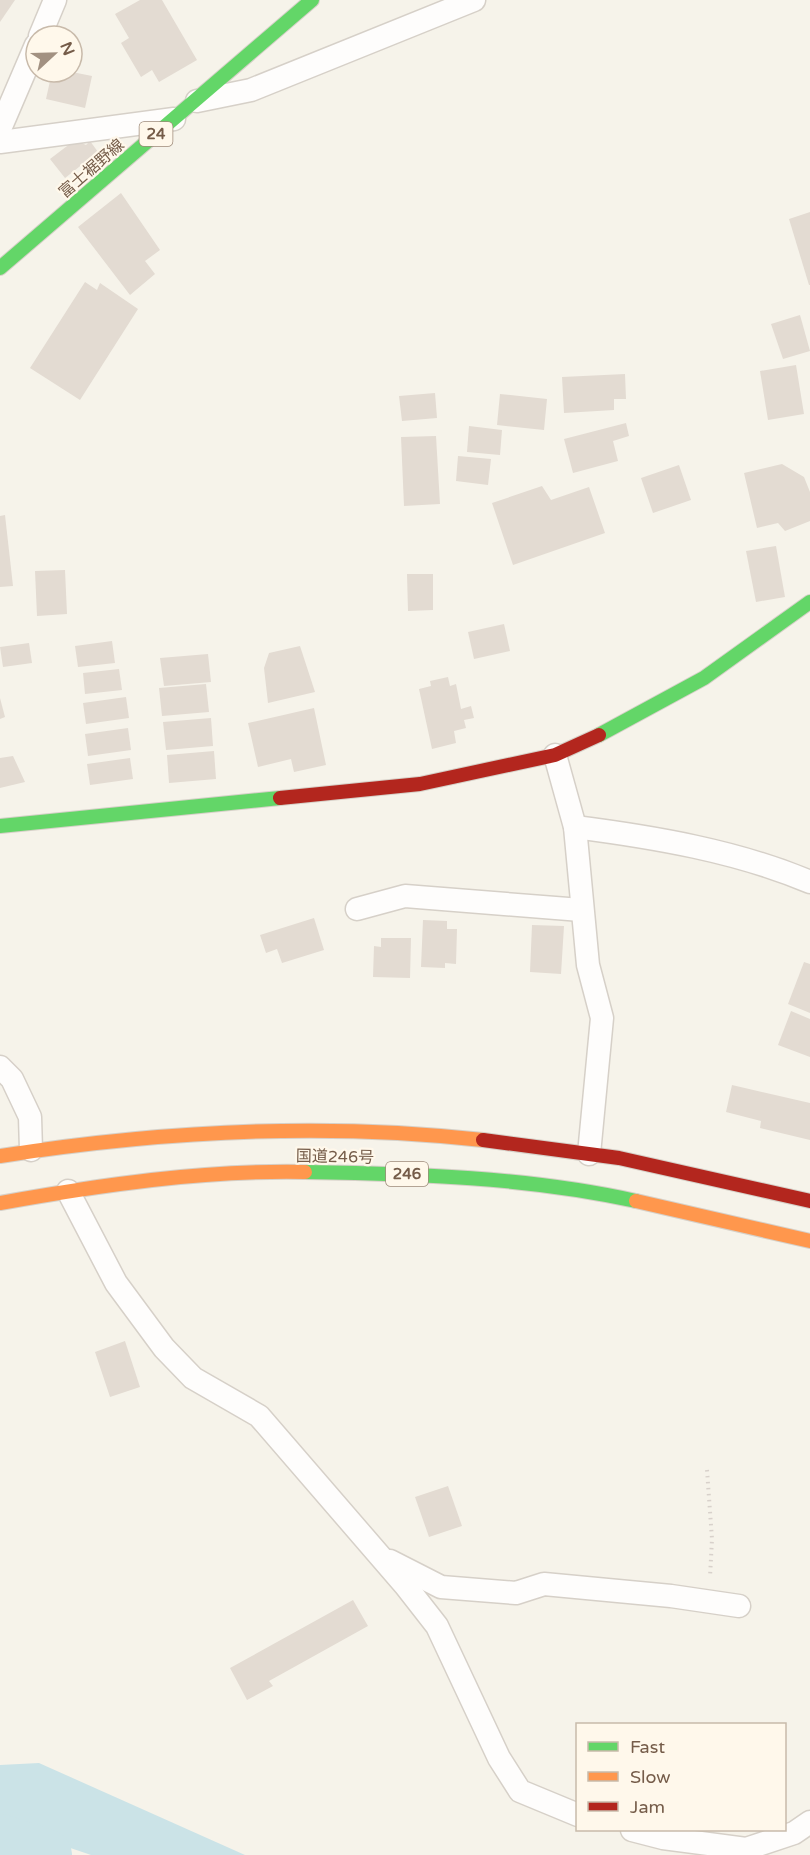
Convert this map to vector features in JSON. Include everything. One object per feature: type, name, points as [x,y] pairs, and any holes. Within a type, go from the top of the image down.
[{"type":"main road","name":"富士裾野線","points":[[0,268],[312,0]]},
{"type":"main road","points":[[0,826],[420,784],[555,755],[617,728],[704,678],[810,602]]},
{"type":"main road","name":"国道246号","points":[[0,1156],[31,1150],[172,1135],[290,1130],[396,1132],[503,1142],[621,1159],[810,1201]]},
{"type":"main road","name":"国道246号","points":[[0,1203],[173,1177],[298,1172],[406,1174],[513,1182],[617,1197],[810,1241]]},
{"type":"street","points":[[45,24],[56,0]]},
{"type":"street","points":[[195,101],[251,90],[474,0]]},
{"type":"street","points":[[0,129],[24,73]]},
{"type":"street","points":[[0,142],[174,119]]},
{"type":"street","points":[[555,755],[575,827],[581,910],[588,965],[602,1018],[589,1154]]},
{"type":"street","points":[[575,827],[618,833],[731,856],[779,869],[810,882]]},
{"type":"street","points":[[357,909],[405,896],[581,910]]},
{"type":"street","points":[[0,1067],[12,1079],[30,1117],[31,1150]]},
{"type":"street","points":[[68,1191],[117,1283],[164,1348],[194,1378],[259,1416],[437,1626],[499,1758],[520,1791],[576,1814]]},
{"type":"street","points":[[380,1556],[441,1587],[516,1593],[544,1584],[670,1596],[739,1606]]},
{"type":"street","points":[[636,1831],[663,1838],[746,1848],[794,1833],[810,1822]]},
{"type":"path","points":[[706,1470],[712,1539],[709,1602]]},
{"type":"green space","points":[[0,1833],[51,1855],[0,1855]]},
{"type":"water","points":[[39,1763],[245,1855],[91,1855],[0,1824],[0,1765]]},
{"type":"building","points":[[0,0],[15,0],[0,22]]},
{"type":"building","points":[[140,0],[162,0],[197,60],[159,82],[152,70],[141,77],[121,43],[129,38],[115,14]]},
{"type":"building","points":[[84,74],[92,76],[85,108],[46,99],[49,84],[84,84]]},
{"type":"building","points":[[75,140],[86,145],[90,141],[98,152],[65,178],[50,159]]},
{"type":"building","points":[[121,193],[160,250],[145,261],[155,274],[130,295],[78,227]]},
{"type":"building","points":[[810,212],[810,285],[809,285],[789,219]]},
{"type":"building","points":[[85,282],[97,290],[100,283],[138,309],[80,400],[30,368]]},
{"type":"building","points":[[800,315],[810,351],[783,359],[771,324]]},
{"type":"building","points":[[796,365],[804,414],[768,420],[760,371]]},
{"type":"building","points":[[625,374],[626,399],[614,399],[614,410],[564,413],[562,377]]},
{"type":"building","points":[[435,393],[437,418],[402,421],[399,396]]},
{"type":"building","points":[[500,394],[547,399],[544,430],[497,425]]},
{"type":"building","points":[[626,423],[629,436],[613,441],[618,461],[573,473],[564,439]]},
{"type":"building","points":[[469,426],[502,430],[500,455],[467,452]]},
{"type":"building","points":[[436,436],[440,504],[404,506],[401,437]]},
{"type":"building","points":[[458,456],[491,459],[488,485],[456,481]]},
{"type":"building","points":[[782,464],[804,477],[810,492],[810,521],[785,531],[778,523],[757,528],[744,473]]},
{"type":"building","points":[[679,465],[691,500],[653,513],[641,478]]},
{"type":"building","points":[[542,486],[551,500],[589,487],[605,533],[513,565],[492,503]]},
{"type":"building","points":[[5,515],[13,586],[0,587],[0,516]]},
{"type":"building","points":[[776,546],[785,597],[756,602],[746,551]]},
{"type":"building","points":[[65,570],[67,614],[37,616],[35,571]]},
{"type":"building","points":[[407,574],[433,574],[433,610],[408,611]]},
{"type":"building","points":[[504,624],[510,651],[474,659],[468,632]]},
{"type":"building","points":[[112,641],[115,663],[78,667],[75,646]]},
{"type":"building","points":[[29,643],[32,663],[3,667],[0,647]]},
{"type":"building","points":[[300,646],[315,692],[268,703],[264,668],[269,653]]},
{"type":"building","points":[[208,654],[211,682],[164,686],[160,658]]},
{"type":"building","points":[[119,669],[122,690],[85,694],[83,673]]},
{"type":"building","points":[[448,677],[450,686],[456,684],[461,709],[471,706],[474,718],[464,720],[466,728],[454,731],[456,743],[432,749],[419,689],[431,686],[430,681]]},
{"type":"building","points":[[206,684],[209,712],[162,716],[159,688]]},
{"type":"building","points":[[126,697],[129,718],[86,724],[83,703]]},
{"type":"building","points":[[0,698],[5,717],[0,719]]},
{"type":"building","points":[[314,708],[326,765],[294,772],[291,759],[258,767],[248,723]]},
{"type":"building","points":[[211,718],[213,746],[166,750],[163,722]]},
{"type":"building","points":[[128,728],[131,750],[88,756],[85,734]]},
{"type":"building","points":[[214,751],[216,779],[169,783],[167,755]]},
{"type":"building","points":[[13,756],[25,782],[0,788],[0,758]]},
{"type":"building","points":[[130,758],[133,779],[90,785],[87,764]]},
{"type":"building","points":[[314,918],[324,950],[282,963],[277,949],[266,953],[260,935]]},
{"type":"building","points":[[423,920],[447,921],[447,929],[457,929],[456,964],[445,963],[445,968],[421,967]]},
{"type":"building","points":[[532,925],[564,926],[561,974],[530,972]]},
{"type":"building","points":[[381,938],[411,938],[410,978],[373,977],[374,946],[381,947]]},
{"type":"building","points":[[804,962],[810,964],[810,1013],[788,1004]]},
{"type":"building","points":[[791,1011],[810,1019],[810,1057],[778,1045]]},
{"type":"building","points":[[732,1085],[810,1103],[810,1140],[760,1128],[761,1121],[726,1112]]},
{"type":"building","points":[[125,1341],[140,1387],[110,1397],[95,1352]]},
{"type":"building","points":[[448,1486],[462,1526],[429,1537],[415,1497]]},
{"type":"building","points":[[353,1600],[368,1626],[269,1681],[273,1686],[247,1700],[230,1668]]},
{"type":"waterway","points":[[0,1840],[46,1855]]},
{"type":"traffic: fast","points":[[0,268],[312,0]]},
{"type":"traffic: fast","points":[[599,735],[704,678],[810,602]]},
{"type":"traffic: fast","points":[[0,826],[280,798]]},
{"type":"traffic: fast","points":[[305,1172],[471,1178],[554,1187],[636,1201]]},
{"type":"traffic: slow","points":[[0,1156],[120,1140],[241,1132],[362,1131],[483,1140]]},
{"type":"traffic: slow","points":[[0,1203],[76,1190],[190,1176],[305,1172]]},
{"type":"traffic: slow","points":[[636,1201],[810,1241]]},
{"type":"traffic: jam","points":[[280,798],[420,784],[555,755],[599,735]]},
{"type":"traffic: jam","points":[[483,1140],[619,1158],[810,1201]]}]
